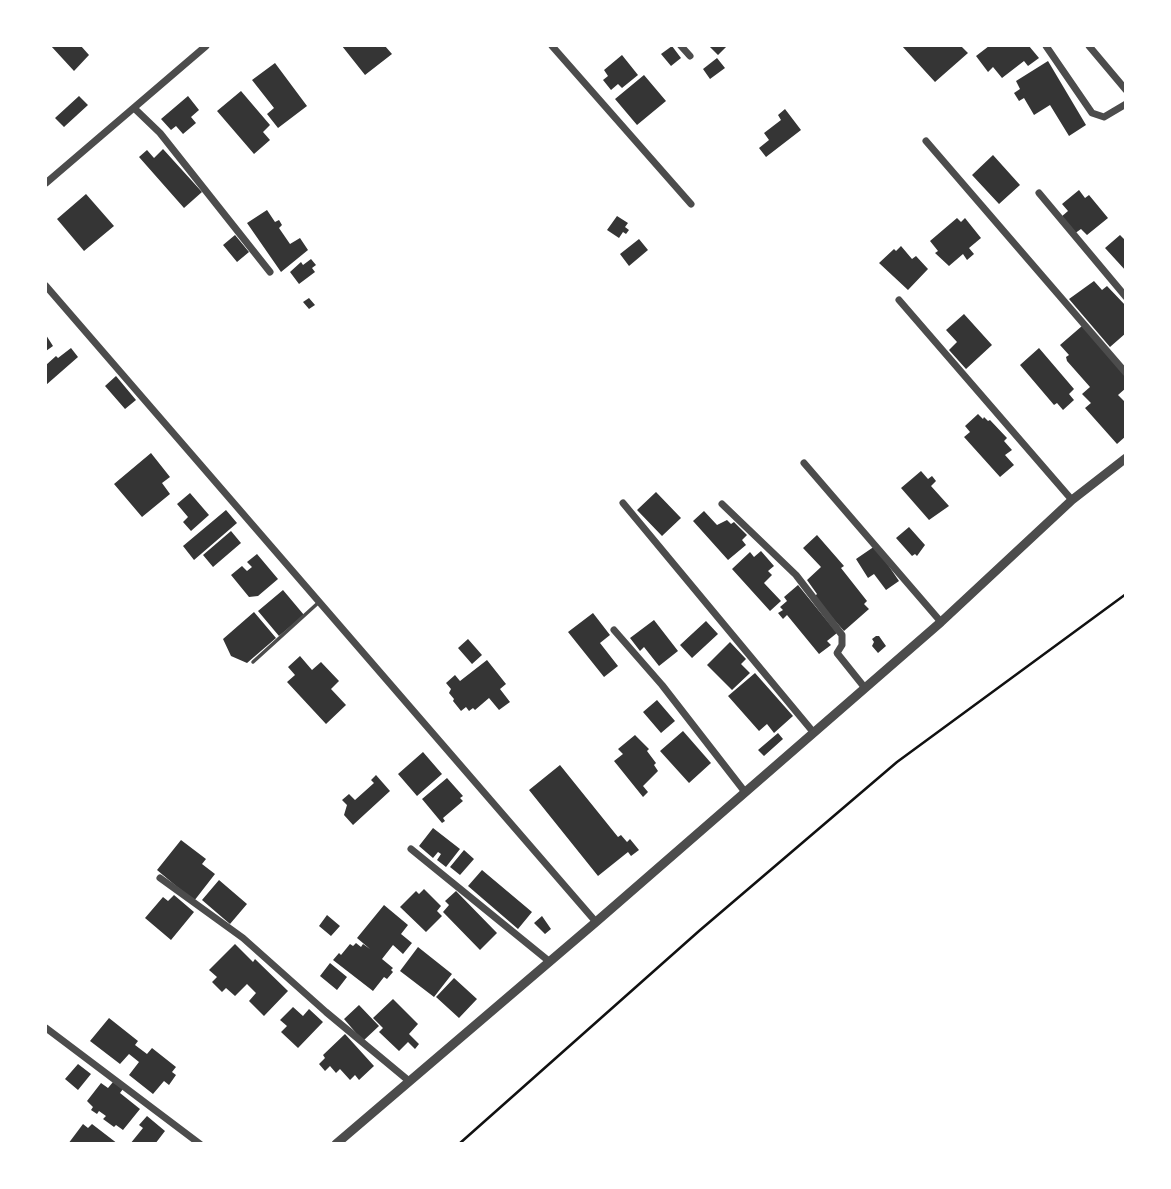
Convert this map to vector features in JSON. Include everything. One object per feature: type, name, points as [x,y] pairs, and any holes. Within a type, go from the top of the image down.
[{"type":"street","points":[[46,183],[206,46]]},
{"type":"street","points":[[552,46],[691,204]]},
{"type":"street","points":[[681,46],[690,56]]},
{"type":"street","points":[[1046,46],[1092,113],[1104,117],[1125,104]]},
{"type":"street","points":[[1089,46],[1125,90]]},
{"type":"street","points":[[134,107],[160,133],[270,272]]},
{"type":"street","points":[[926,141],[1125,373]]},
{"type":"street","points":[[1039,193],[1125,297]]},
{"type":"street","points":[[46,286],[596,922]]},
{"type":"street","points":[[899,300],[1072,500]]},
{"type":"street","points":[[336,1143],[550,962],[942,622],[1072,500],[1125,458]]},
{"type":"street","points":[[804,463],[942,622]]},
{"type":"street","points":[[623,503],[814,733]]},
{"type":"street","points":[[722,504],[796,575],[842,635],[842,645],[837,653],[865,688]]},
{"type":"street","points":[[614,630],[662,685],[745,792]]},
{"type":"street","points":[[411,849],[550,962]]},
{"type":"street","points":[[160,878],[243,938],[409,1081]]},
{"type":"street","points":[[46,1028],[200,1143]]},
{"type":"lane","points":[[253,662],[318,603]]},
{"type":"path","points":[[459,1143],[699,931],[897,762],[1125,594]]},
{"type":"building","points":[[51,46],[81,46],[89,55],[74,71]]},
{"type":"building","points":[[342,46],[385,46],[392,54],[365,75]]},
{"type":"building","points":[[672,46],[681,58],[671,66],[661,54]]},
{"type":"building","points":[[709,46],[727,46],[718,55]]},
{"type":"building","points":[[902,46],[961,46],[968,53],[935,82]]},
{"type":"building","points":[[989,46],[1029,46],[1039,58],[1028,66],[1024,61],[1002,78],[993,67],[988,72],[976,56]]},
{"type":"building","points":[[622,55],[638,75],[622,88],[618,84],[611,90],[603,80],[608,76],[604,70]]},
{"type":"building","points":[[717,58],[725,68],[710,79],[703,69]]},
{"type":"building","points":[[1048,61],[1086,125],[1069,136],[1050,105],[1034,115],[1024,98],[1019,101],[1014,93],[1020,89],[1016,81]]},
{"type":"building","points":[[275,63],[307,106],[278,128],[267,114],[274,108],[252,80]]},
{"type":"building","points":[[644,75],[666,101],[637,125],[615,99]]},
{"type":"building","points":[[241,91],[270,125],[263,132],[270,140],[254,154],[217,111]]},
{"type":"building","points":[[79,96],[88,105],[64,127],[55,118]]},
{"type":"building","points":[[188,96],[199,110],[191,117],[196,123],[183,134],[176,126],[171,130],[161,119]]},
{"type":"building","points":[[785,109],[801,130],[766,157],[759,148],[769,140],[764,133],[781,120],[778,115]]},
{"type":"building","points":[[163,149],[202,192],[184,208],[139,157],[147,150],[154,158]]},
{"type":"building","points":[[993,155],[1020,185],[999,204],[972,175]]},
{"type":"building","points":[[1079,190],[1085,198],[1089,195],[1108,218],[1087,235],[1081,229],[1074,234],[1061,217],[1068,211],[1062,204]]},
{"type":"building","points":[[86,194],[114,226],[84,251],[57,219]]},
{"type":"building","points":[[267,210],[275,222],[279,220],[282,225],[279,228],[290,244],[300,238],[308,250],[281,272],[247,223]]},
{"type":"building","points":[[617,216],[628,223],[625,227],[629,230],[626,234],[623,232],[619,238],[607,230]]},
{"type":"building","points":[[957,218],[961,222],[965,218],[981,238],[969,248],[974,254],[967,260],[963,254],[949,266],[935,253],[938,251],[930,241]]},
{"type":"building","points":[[235,235],[249,252],[237,262],[223,245]]},
{"type":"building","points":[[1120,235],[1126,241],[1126,271],[1105,248]]},
{"type":"building","points":[[639,239],[648,250],[629,266],[620,254]]},
{"type":"building","points":[[901,246],[912,259],[916,256],[928,269],[908,290],[879,263]]},
{"type":"building","points":[[311,259],[316,265],[312,268],[315,272],[299,284],[290,272],[301,262],[303,265]]},
{"type":"building","points":[[1094,281],[1102,290],[1107,286],[1126,306],[1126,333],[1110,347],[1069,299]]},
{"type":"building","points":[[309,298],[315,305],[309,309],[303,302]]},
{"type":"building","points":[[964,314],[992,345],[966,369],[949,350],[957,342],[946,330]]},
{"type":"building","points":[[1082,326],[1126,376],[1126,388],[1118,395],[1126,403],[1126,436],[1117,444],[1085,408],[1091,403],[1082,394],[1090,387],[1067,361],[1066,357],[1069,355],[1060,345]]},
{"type":"building","points":[[46,335],[53,346],[46,351]]},
{"type":"building","points":[[71,348],[78,357],[46,385],[46,365]]},
{"type":"building","points":[[1039,348],[1074,389],[1069,394],[1074,400],[1063,410],[1057,403],[1054,405],[1020,365]]},
{"type":"building","points":[[116,376],[136,400],[125,409],[105,386]]},
{"type":"building","points":[[978,414],[983,419],[984,417],[990,420],[1007,438],[1004,441],[1012,450],[1005,455],[1014,465],[1000,477],[964,437],[970,432],[965,426]]},
{"type":"building","points":[[151,453],[170,477],[162,483],[170,494],[142,517],[114,484]]},
{"type":"building","points":[[921,471],[928,479],[932,476],[936,481],[931,486],[949,506],[929,520],[901,488]]},
{"type":"building","points":[[656,492],[681,518],[662,536],[637,510]]},
{"type":"building","points":[[190,493],[209,515],[191,531],[183,522],[188,517],[177,504]]},
{"type":"building","points":[[226,510],[237,523],[194,560],[183,546]]},
{"type":"building","points":[[704,511],[717,525],[727,520],[731,524],[734,522],[747,535],[742,540],[746,545],[728,560],[693,521]]},
{"type":"building","points":[[909,527],[925,545],[917,556],[912,556],[896,538]]},
{"type":"building","points":[[231,531],[241,543],[213,567],[203,555]]},
{"type":"building","points":[[817,535],[844,566],[841,568],[867,601],[864,604],[869,609],[844,631],[814,597],[817,594],[807,580],[821,567],[803,548]]},
{"type":"building","points":[[875,546],[899,581],[886,590],[874,574],[868,578],[856,559]]},
{"type":"building","points":[[761,551],[774,566],[768,571],[772,575],[764,583],[781,601],[770,611],[732,569],[750,552],[754,557]]},
{"type":"building","points":[[257,554],[278,579],[258,596],[249,597],[231,575],[242,566],[247,571],[252,567],[247,562]]},
{"type":"building","points":[[798,585],[837,633],[827,641],[831,645],[819,654],[787,615],[783,619],[778,613],[783,610],[780,607],[787,601],[784,597]]},
{"type":"building","points":[[283,590],[304,615],[279,636],[258,611]]},
{"type":"building","points":[[254,612],[276,638],[247,663],[231,656],[223,639]]},
{"type":"building","points":[[593,613],[610,635],[600,643],[618,666],[604,677],[568,632]]},
{"type":"building","points":[[654,620],[678,651],[659,666],[644,647],[640,651],[630,638]]},
{"type":"building","points":[[706,621],[718,634],[692,658],[680,645]]},
{"type":"building","points":[[879,636],[886,646],[878,653],[872,646],[872,639]]},
{"type":"building","points":[[468,639],[482,655],[472,664],[458,648]]},
{"type":"building","points":[[730,642],[746,659],[741,664],[750,673],[732,690],[707,665]]},
{"type":"building","points":[[300,656],[312,670],[321,662],[339,681],[331,689],[346,705],[326,724],[287,682],[295,675],[288,667]]},
{"type":"building","points":[[487,660],[506,684],[500,689],[510,702],[499,710],[489,698],[475,710],[473,708],[469,711],[466,707],[461,711],[453,701],[449,693],[451,689],[446,683],[455,675],[460,681]]},
{"type":"building","points":[[755,673],[793,716],[774,733],[767,724],[759,731],[728,696]]},
{"type":"building","points":[[657,700],[675,721],[661,733],[643,712]]},
{"type":"building","points":[[683,731],[711,763],[689,783],[660,751]]},
{"type":"building","points":[[778,733],[783,739],[764,756],[758,750]]},
{"type":"building","points":[[635,735],[649,749],[647,751],[656,763],[654,765],[658,771],[643,786],[648,792],[643,797],[614,761],[623,754],[618,749]]},
{"type":"building","points":[[423,752],[442,774],[417,796],[398,774]]},
{"type":"building","points":[[560,765],[618,837],[621,835],[627,842],[630,839],[639,850],[631,856],[628,852],[598,876],[529,790]]},
{"type":"building","points":[[376,775],[390,791],[353,825],[344,815],[347,805],[342,800],[349,794],[355,800],[374,783],[371,780]]},
{"type":"building","points":[[447,778],[463,796],[460,798],[463,801],[443,818],[445,821],[442,823],[422,799]]},
{"type":"building","points":[[433,828],[460,849],[446,867],[437,860],[441,854],[438,852],[433,858],[419,846]]},
{"type":"building","points":[[181,840],[206,859],[202,864],[215,874],[194,901],[157,870]]},
{"type":"building","points":[[464,850],[474,859],[460,875],[450,867]]},
{"type":"building","points":[[482,870],[532,912],[518,929],[468,886]]},
{"type":"building","points":[[219,880],[247,904],[230,924],[202,900]]},
{"type":"building","points":[[424,889],[441,906],[437,911],[442,916],[426,932],[400,907],[416,891],[419,894]]},
{"type":"building","points":[[456,891],[497,933],[480,950],[443,912],[449,905],[445,901]]},
{"type":"building","points":[[174,895],[194,912],[171,940],[145,918],[163,897],[168,901]]},
{"type":"building","points":[[384,905],[408,925],[401,934],[412,943],[403,954],[393,945],[382,959],[393,968],[393,972],[387,979],[384,977],[373,991],[333,960],[350,944],[353,946],[356,943],[361,947],[363,944],[370,949],[357,938]]},
{"type":"building","points":[[327,915],[340,926],[331,936],[319,926]]},
{"type":"building","points":[[542,916],[551,929],[545,934],[534,923]]},
{"type":"building","points":[[235,944],[288,991],[264,1016],[249,1001],[256,993],[247,984],[235,996],[226,988],[222,992],[212,982],[217,977],[209,970]]},
{"type":"building","points":[[418,947],[452,974],[434,997],[400,971]]},
{"type":"building","points":[[330,963],[347,977],[337,990],[320,976]]},
{"type":"building","points":[[454,978],[477,999],[459,1018],[436,997]]},
{"type":"building","points":[[393,999],[418,1024],[409,1034],[419,1044],[415,1049],[408,1042],[399,1051],[379,1032],[383,1028],[373,1018]]},
{"type":"building","points":[[359,1005],[379,1026],[363,1041],[344,1019]]},
{"type":"building","points":[[293,1007],[303,1016],[309,1009],[323,1022],[298,1048],[281,1032],[287,1026],[280,1020]]},
{"type":"building","points":[[109,1018],[138,1041],[135,1045],[147,1054],[152,1048],[176,1067],[172,1072],[176,1075],[169,1085],[164,1081],[153,1094],[129,1075],[139,1062],[129,1054],[120,1064],[90,1041]]},
{"type":"building","points":[[345,1034],[374,1066],[359,1080],[355,1075],[350,1080],[340,1069],[336,1073],[330,1066],[325,1071],[319,1064],[325,1058],[323,1055]]},
{"type":"building","points":[[78,1064],[91,1074],[78,1090],[65,1079]]},
{"type":"building","points":[[113,1082],[123,1089],[120,1093],[140,1109],[123,1130],[103,1119],[106,1116],[99,1111],[97,1114],[91,1110],[93,1107],[87,1101],[101,1083],[108,1088]]},
{"type":"building","points":[[147,1116],[165,1131],[155,1144],[130,1144],[143,1128],[139,1125]]},
{"type":"building","points":[[83,1124],[88,1128],[92,1124],[118,1144],[68,1144]]}]
